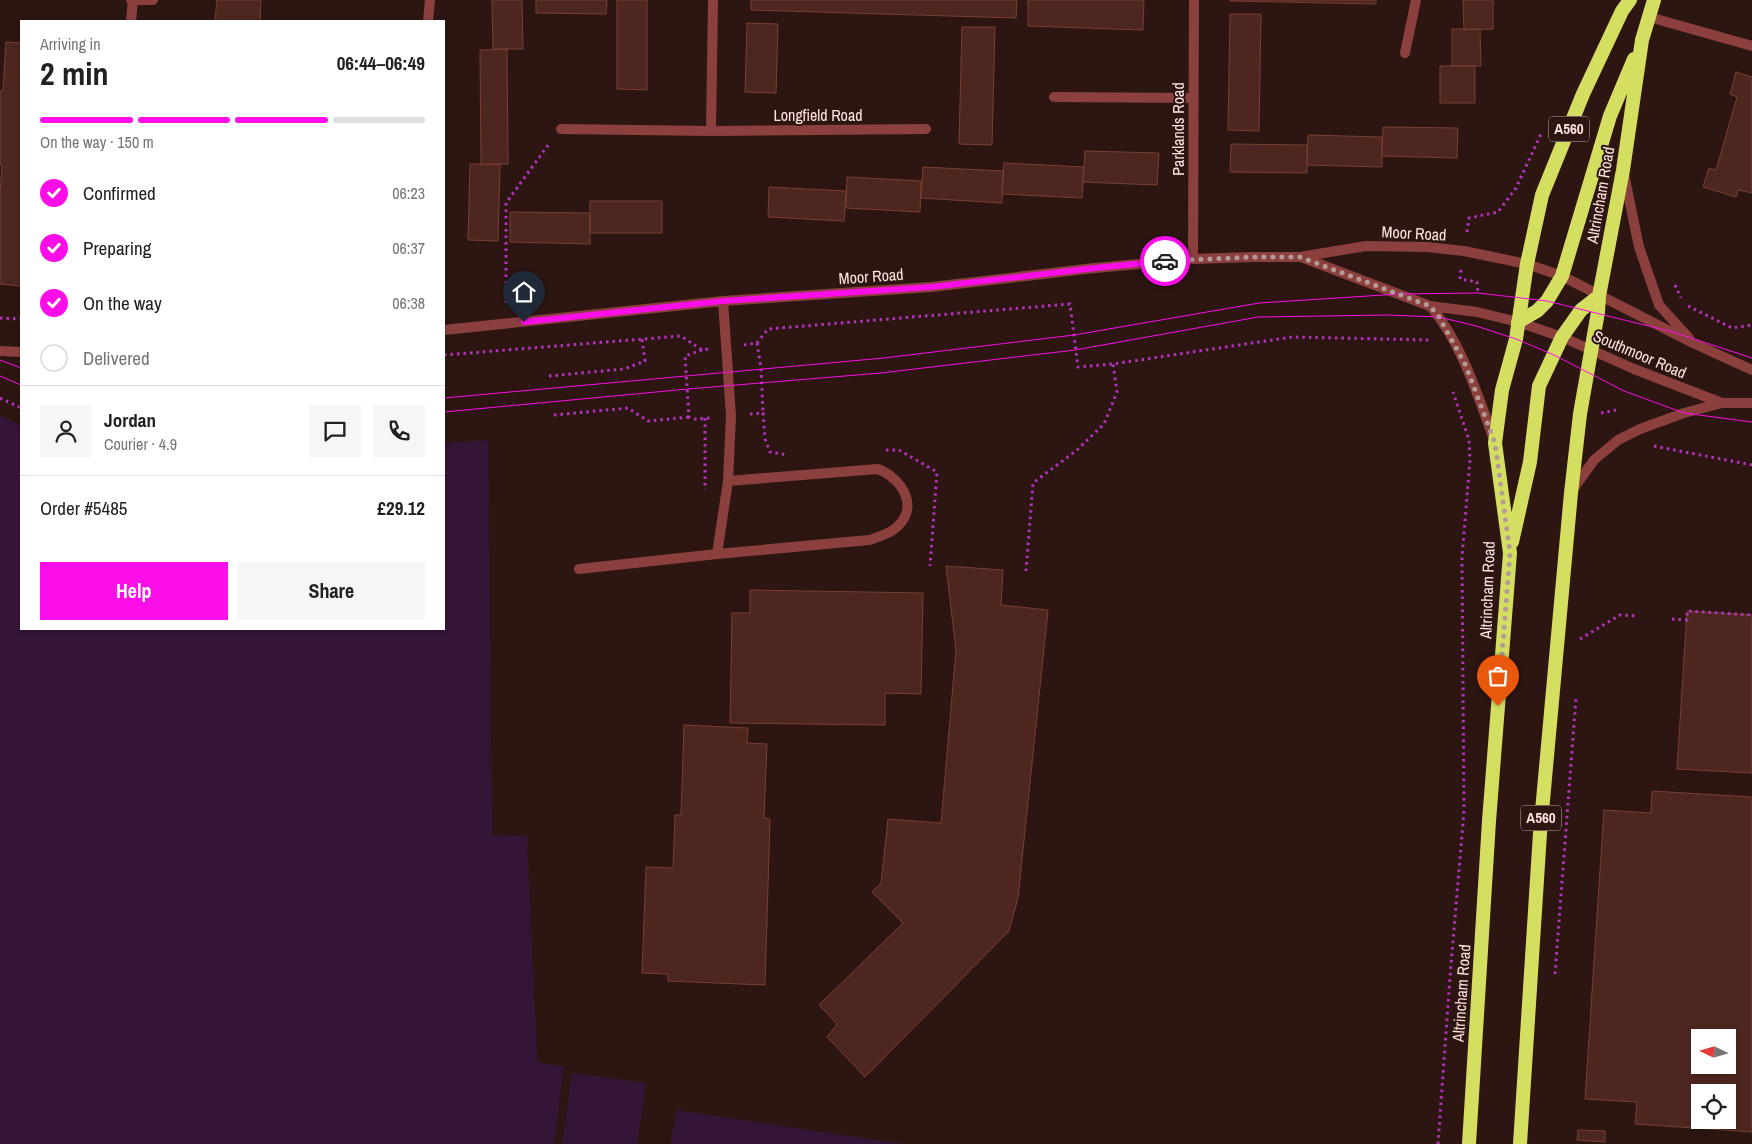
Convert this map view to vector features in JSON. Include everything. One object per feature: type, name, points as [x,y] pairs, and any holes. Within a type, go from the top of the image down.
[{"type":"highway","name":"Altrincham Road","points":[[1469,1144],[1510,553],[1495,443],[1502,390],[1516,339],[1527,264],[1542,195],[1583,94],[1622,11],[1630,0]]},
{"type":"highway","name":"Altrincham Road","points":[[1520,1144],[1540,833],[1580,414],[1592,350],[1599,296],[1623,170],[1642,40],[1654,0]]},
{"type":"highway","points":[[1518,322],[1538,311],[1547,301],[1562,276],[1610,116],[1642,40]]},
{"type":"highway","points":[[1510,553],[1530,462],[1540,386],[1562,337],[1581,310],[1599,296]]},
{"type":"street","points":[[131,20],[132,0],[153,0]]},
{"type":"street","points":[[428,20],[430,0]]},
{"type":"street","points":[[711,131],[712,0]]},
{"type":"street","name":"Parklands Road","points":[[1193,259],[1194,0]]},
{"type":"street","points":[[1405,53],[1416,0]]},
{"type":"street","points":[[1649,17],[1752,46]]},
{"type":"street","points":[[1054,97],[1194,98]]},
{"type":"street","name":"Longfield Road","points":[[561,129],[711,131],[926,129]]},
{"type":"street","points":[[1623,170],[1639,247],[1659,305],[1692,343]]},
{"type":"street","name":"Moor Road","points":[[445,330],[723,301],[931,287],[1193,259],[1300,257],[1366,246],[1427,247],[1464,251],[1527,264]]},
{"type":"street","name":"Moor Road","points":[[1300,257],[1430,306],[1477,312],[1518,322]]},
{"type":"street","name":"Southmoor Road","points":[[1527,264],[1562,276],[1692,343],[1752,370]]},
{"type":"street","points":[[717,554],[728,481],[731,416],[723,301]]},
{"type":"street","points":[[1430,306],[1439,317],[1466,366],[1495,443]]},
{"type":"street","name":"Southmoor Road","points":[[1518,322],[1562,337],[1634,369],[1722,403],[1752,404]]},
{"type":"street","points":[[0,351],[20,352]]},
{"type":"street","points":[[1571,493],[1594,460],[1618,440],[1640,429],[1684,413],[1722,403]]},
{"type":"street","points":[[579,569],[869,540],[885,535],[898,527],[906,514],[907,502],[904,490],[888,473],[878,469],[728,481]]},
{"type":"path","points":[[506,324],[506,203],[561,129]]},
{"type":"path","points":[[1469,218],[1498,212],[1516,188],[1530,157]]},
{"type":"path","points":[[1672,277],[1683,303],[1732,328],[1752,325]]},
{"type":"path","points":[[686,375],[685,356],[702,350],[756,343],[768,329],[1070,304],[1078,367],[1114,364],[1292,337],[1433,340]]},
{"type":"path","points":[[0,318],[20,319]]},
{"type":"path","points":[[445,355],[681,336],[702,350]]},
{"type":"path","points":[[550,376],[624,369],[645,361],[642,339]]},
{"type":"path","points":[[756,343],[762,368],[763,413]]},
{"type":"path","points":[[1026,571],[1033,484],[1077,450],[1104,424],[1117,392],[1114,364]]},
{"type":"path","points":[[1438,1144],[1464,811],[1462,558],[1470,460],[1469,440],[1450,384]]},
{"type":"path","points":[[0,398],[20,408]]},
{"type":"path","points":[[554,415],[628,408],[648,421],[689,416]]},
{"type":"path","points":[[1602,413],[1605,417]]},
{"type":"path","points":[[705,418],[705,496]]},
{"type":"path","points":[[1646,446],[1684,451],[1752,465]]},
{"type":"path","points":[[1672,619],[1687,620],[1687,611],[1752,615]]},
{"type":"path","points":[[1576,641],[1620,615],[1638,616]]},
{"type":"path","points":[[1555,976],[1576,698]]},
{"type":"shaded area","points":[[0,416],[20,425],[20,630],[445,630],[445,443],[488,440],[492,835],[527,836],[537,1062],[564,1067],[554,1144],[0,1144]]},
{"type":"shaded area","points":[[572,1073],[646,1083],[637,1144],[562,1144]]},
{"type":"shaded area","points":[[676,1110],[903,1144],[671,1144]]},
{"type":"building","points":[[217,0],[261,0],[260,20],[215,20]]},
{"type":"building","points":[[492,0],[522,0],[523,49],[493,49]]},
{"type":"building","points":[[536,0],[607,0],[606,14],[536,13]]},
{"type":"building","points":[[617,0],[647,0],[647,90],[617,89]]},
{"type":"building","points":[[751,0],[1017,0],[1016,18],[751,10]]},
{"type":"building","points":[[1028,0],[1144,0],[1143,30],[1028,26]]},
{"type":"building","points":[[1376,0],[1376,4],[1230,1]]},
{"type":"building","points":[[1463,0],[1493,0],[1493,29],[1464,30]]},
{"type":"building","points":[[1230,14],[1261,14],[1259,131],[1228,130]]},
{"type":"building","points":[[747,23],[778,24],[776,93],[745,92]]},
{"type":"building","points":[[962,27],[995,27],[992,145],[959,144]]},
{"type":"building","points":[[1452,29],[1480,29],[1481,66],[1452,66]]},
{"type":"building","points":[[6,42],[20,43],[20,286],[0,284],[0,194],[2,165],[0,165],[0,91],[3,91]]},
{"type":"building","points":[[507,49],[508,164],[481,165],[480,50]]},
{"type":"building","points":[[1440,66],[1475,66],[1475,103],[1440,103]]},
{"type":"building","points":[[1736,72],[1752,77],[1752,193],[1738,190],[1736,197],[1703,187],[1709,168],[1716,170],[1737,97],[1730,94]]},
{"type":"building","points":[[1383,127],[1458,128],[1457,158],[1382,156]]},
{"type":"building","points":[[1308,135],[1382,137],[1382,167],[1307,165]]},
{"type":"building","points":[[1231,144],[1307,145],[1307,173],[1230,172]]},
{"type":"building","points":[[1085,151],[1159,153],[1157,185],[1083,182]]},
{"type":"building","points":[[1004,163],[1084,167],[1082,198],[1002,194]]},
{"type":"building","points":[[470,164],[500,164],[498,241],[468,240]]},
{"type":"building","points":[[923,167],[1003,171],[1002,203],[921,198]]},
{"type":"building","points":[[847,177],[921,181],[920,212],[846,208]]},
{"type":"building","points":[[769,187],[846,191],[844,221],[768,217]]},
{"type":"building","points":[[590,201],[662,201],[662,233],[590,233]]},
{"type":"building","points":[[510,212],[590,213],[590,244],[510,242]]},
{"type":"building","points":[[946,566],[1003,570],[1001,605],[1048,610],[1018,898],[1009,931],[865,1077],[827,1037],[837,1024],[819,1005],[903,923],[872,892],[881,883],[888,819],[941,823],[956,650]]},
{"type":"building","points":[[750,590],[923,593],[921,694],[885,693],[885,725],[730,723],[732,613],[750,613]]},
{"type":"building","points":[[1687,611],[1752,615],[1752,773],[1677,769]]},
{"type":"building","points":[[684,725],[748,728],[747,743],[767,744],[764,818],[770,819],[765,985],[668,981],[668,974],[642,973],[646,867],[673,868],[675,815],[681,815]]},
{"type":"building","points":[[1652,791],[1752,797],[1752,1132],[1708,1129],[1736,1129],[1736,1084],[1691,1084],[1691,1128],[1635,1124],[1637,1102],[1585,1099],[1604,810],[1651,813]]},
{"type":"building","points":[[1578,1130],[1605,1131],[1605,1142],[1577,1140]]},
{"type":"tram line","points":[[445,398],[884,358],[1074,335],[1259,303],[1399,294],[1478,293],[1547,301],[1673,332],[1752,358]]},
{"type":"tram line","points":[[445,412],[881,373],[1075,350],[1258,317],[1387,315],[1439,317],[1476,326],[1516,339],[1554,355],[1624,391],[1684,413],[1752,422]]},
{"type":"tram line","points":[[0,360],[20,368]]},
{"type":"tram line","points":[[0,376],[20,385]]},
{"type":"way so far","points":[[1165,261],[1300,257],[1430,306],[1439,317],[1466,366],[1495,443],[1510,553],[1498,706]]},
{"type":"route","points":[[524,322],[723,301],[931,287],[1165,261]]}]
